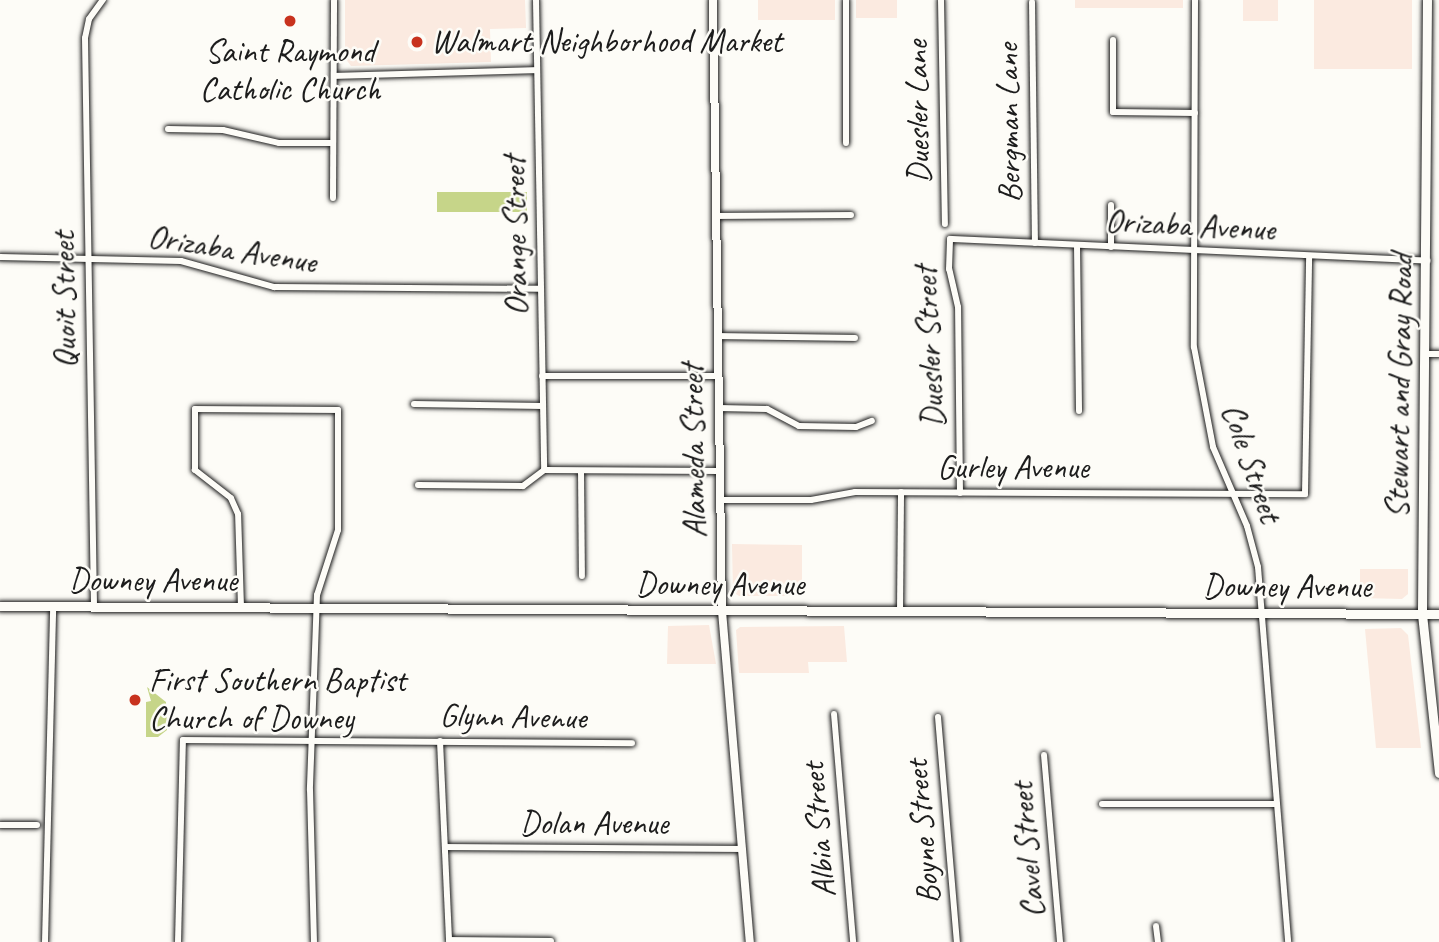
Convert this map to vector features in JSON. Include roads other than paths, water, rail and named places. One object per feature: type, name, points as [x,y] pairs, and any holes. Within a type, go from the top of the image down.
[{"type":"main road","name":"Stewart and Gray Road","points":[[1427,0],[1429,261],[1422,614],[1439,773]]},
{"type":"main road","name":"Downey Avenue","points":[[0,606],[1439,614]]},
{"type":"street","points":[[333,198],[334,0]]},
{"type":"street","name":"Orange Street","points":[[536,0],[544,470]]},
{"type":"street","name":"Alameda Street","points":[[713,0],[722,611],[750,942]]},
{"type":"street","points":[[846,0],[846,142]]},
{"type":"street","name":"Duesler Lane","points":[[941,0],[945,223]]},
{"type":"street","name":"Cole Street","points":[[1195,0],[1198,377],[1213,447],[1254,546],[1288,942]]},
{"type":"street","name":"Quoit Street","points":[[94,605],[85,38],[98,1]]},
{"type":"street","name":"Bergman Lane","points":[[1032,2],[1035,243]]},
{"type":"street","points":[[1113,40],[1113,112],[1195,113]]},
{"type":"street","points":[[335,76],[537,70]]},
{"type":"street","points":[[168,129],[223,130],[281,143],[333,143]]},
{"type":"street","points":[[1111,205],[1111,247]]},
{"type":"street","points":[[716,216],[851,215]]},
{"type":"street","name":"Orizaba Avenue","points":[[950,239],[1429,261]]},
{"type":"street","name":"Duesler Street","points":[[950,239],[949,268],[958,306],[960,493]]},
{"type":"street","points":[[1077,245],[1079,411]]},
{"type":"street","name":"Gurley Avenue","points":[[721,500],[808,500],[850,492],[1305,494],[1309,256]]},
{"type":"street","name":"Orizaba Avenue","points":[[0,257],[181,261],[274,287],[541,289]]},
{"type":"street","points":[[718,336],[855,338]]},
{"type":"street","points":[[1427,354],[1439,354]]},
{"type":"street","points":[[542,376],[719,376]]},
{"type":"street","points":[[414,404],[543,405]]},
{"type":"street","points":[[719,408],[765,408],[799,426],[856,427],[872,421]]},
{"type":"street","points":[[241,607],[238,514],[231,498],[195,470],[195,409],[338,410],[338,530],[316,608],[314,741],[310,790],[314,942]]},
{"type":"street","points":[[418,485],[523,486],[544,470],[720,471]]},
{"type":"street","points":[[581,471],[582,576]]},
{"type":"street","points":[[900,611],[901,492]]},
{"type":"street","points":[[45,942],[53,606]]},
{"type":"street","name":"Albia Street","points":[[834,714],[853,942]]},
{"type":"street","name":"Boyne Street","points":[[938,718],[957,942]]},
{"type":"street","name":"Glynn Avenue","points":[[178,942],[183,740],[632,743]]},
{"type":"street","points":[[440,741],[449,941],[551,941]]},
{"type":"street","name":"Cavel Street","points":[[1044,755],[1060,942]]},
{"type":"street","points":[[1102,804],[1276,804]]},
{"type":"street","points":[[0,825],[37,825]]},
{"type":"street","name":"Dolan Avenue","points":[[444,847],[742,849]]},
{"type":"street","points":[[1156,926],[1158,942]]},
{"type":"place","name":"Saint Raymond Catholic Church","points":[[290,21]]},
{"type":"place","name":"Walmart Neighborhood Market","points":[[417,42]]},
{"type":"place","name":"First Southern Baptist Church of Downey","points":[[135,700]]}]
